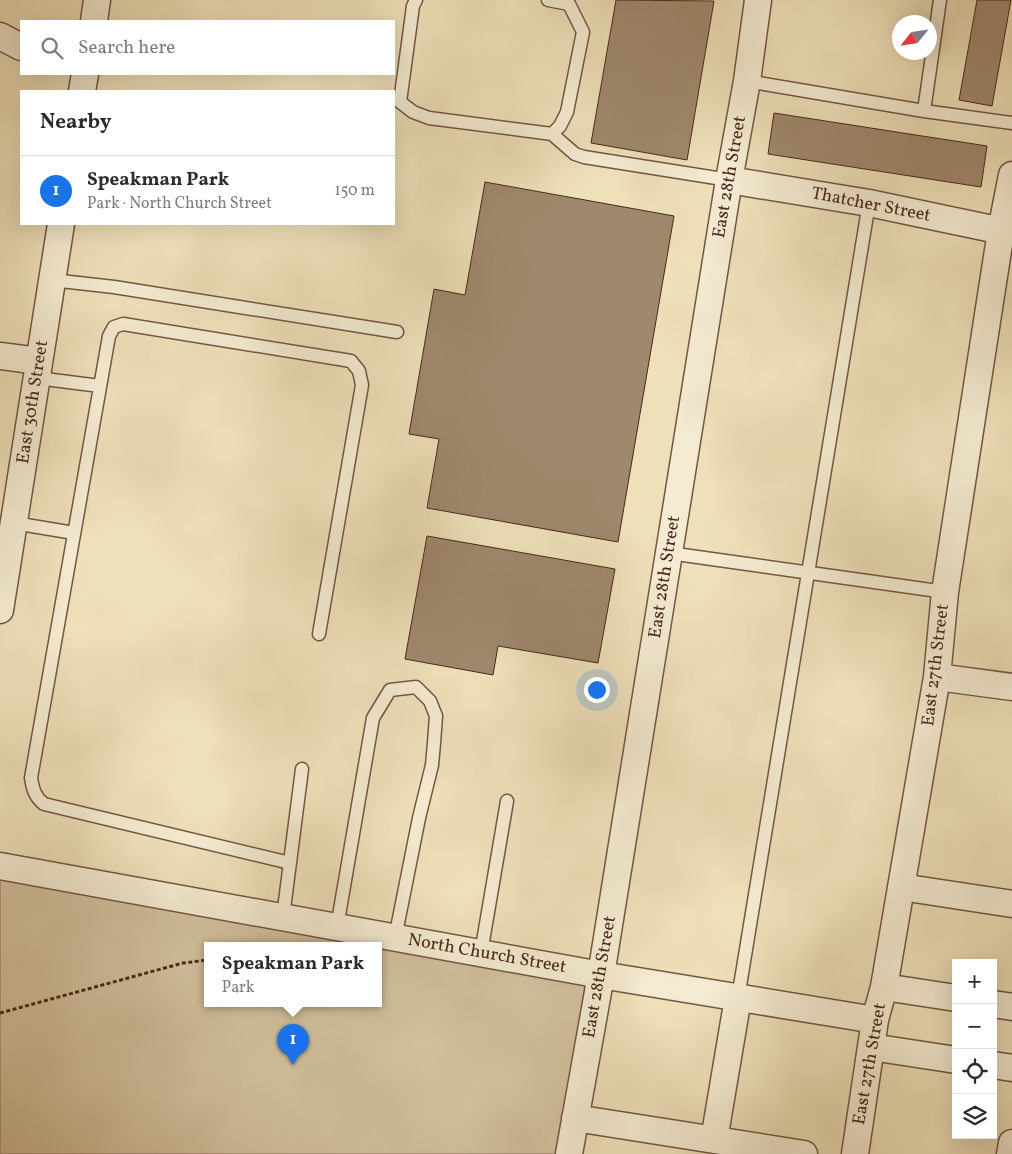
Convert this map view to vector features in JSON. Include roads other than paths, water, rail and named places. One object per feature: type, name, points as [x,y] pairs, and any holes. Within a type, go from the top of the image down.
[{"type":"street","points":[[94,20],[97,0]]},
{"type":"street","name":"East 28th Street","points":[[569,1154],[601,975],[729,180],[747,81],[758,0]]},
{"type":"street","points":[[0,36],[20,46]]},
{"type":"street","name":"East 27th Street","points":[[855,1154],[875,1020],[884,987],[937,677],[945,592],[1006,232],[1012,175]]},
{"type":"street","name":"Thatcher Street","points":[[729,180],[869,203],[1006,232]]},
{"type":"street","name":"East 30th Street","points":[[0,610],[7,521],[38,370],[61,225]]},
{"type":"street","points":[[0,356],[38,370]]},
{"type":"street","points":[[937,677],[1012,687]]},
{"type":"street","name":"North Church Street","points":[[0,866],[601,975],[875,1020]]},
{"type":"street","points":[[901,887],[1012,904]]},
{"type":"street","points":[[884,987],[952,997]]},
{"type":"street","points":[[714,1140],[738,998]]},
{"type":"street","points":[[997,1005],[1012,1007]]},
{"type":"street","points":[[871,1047],[952,1059]]},
{"type":"street","points":[[997,1066],[1012,1068]]},
{"type":"street","points":[[576,1118],[804,1154]]},
{"type":"street","points":[[1010,1154],[1012,1143]]},
{"type":"lane","points":[[416,0],[413,6],[400,102],[413,112],[429,118],[552,134],[575,154],[584,157],[729,180]]},
{"type":"lane","points":[[548,0],[569,4],[583,32],[567,112],[560,126],[552,134]]},
{"type":"lane","points":[[924,111],[940,0]]},
{"type":"lane","points":[[747,81],[924,111],[1012,123]]},
{"type":"lane","points":[[738,998],[869,203]]},
{"type":"lane","points":[[52,280],[114,287],[397,332]]},
{"type":"lane","points":[[290,864],[44,804],[36,798],[33,790],[31,778],[109,336],[114,327],[123,324],[351,360],[359,372],[362,385],[319,634]]},
{"type":"lane","points":[[38,370],[100,386]]},
{"type":"lane","points":[[7,521],[74,533]]},
{"type":"lane","points":[[669,553],[945,592]]},
{"type":"lane","points":[[337,927],[373,718],[390,690],[416,687],[430,701],[436,716],[434,743],[432,765],[419,818],[395,938]]},
{"type":"lane","points":[[283,917],[302,769]]},
{"type":"lane","points":[[481,953],[507,801]]},
{"type":"place","name":"Speakman Park","points":[[293,1065]]}]
